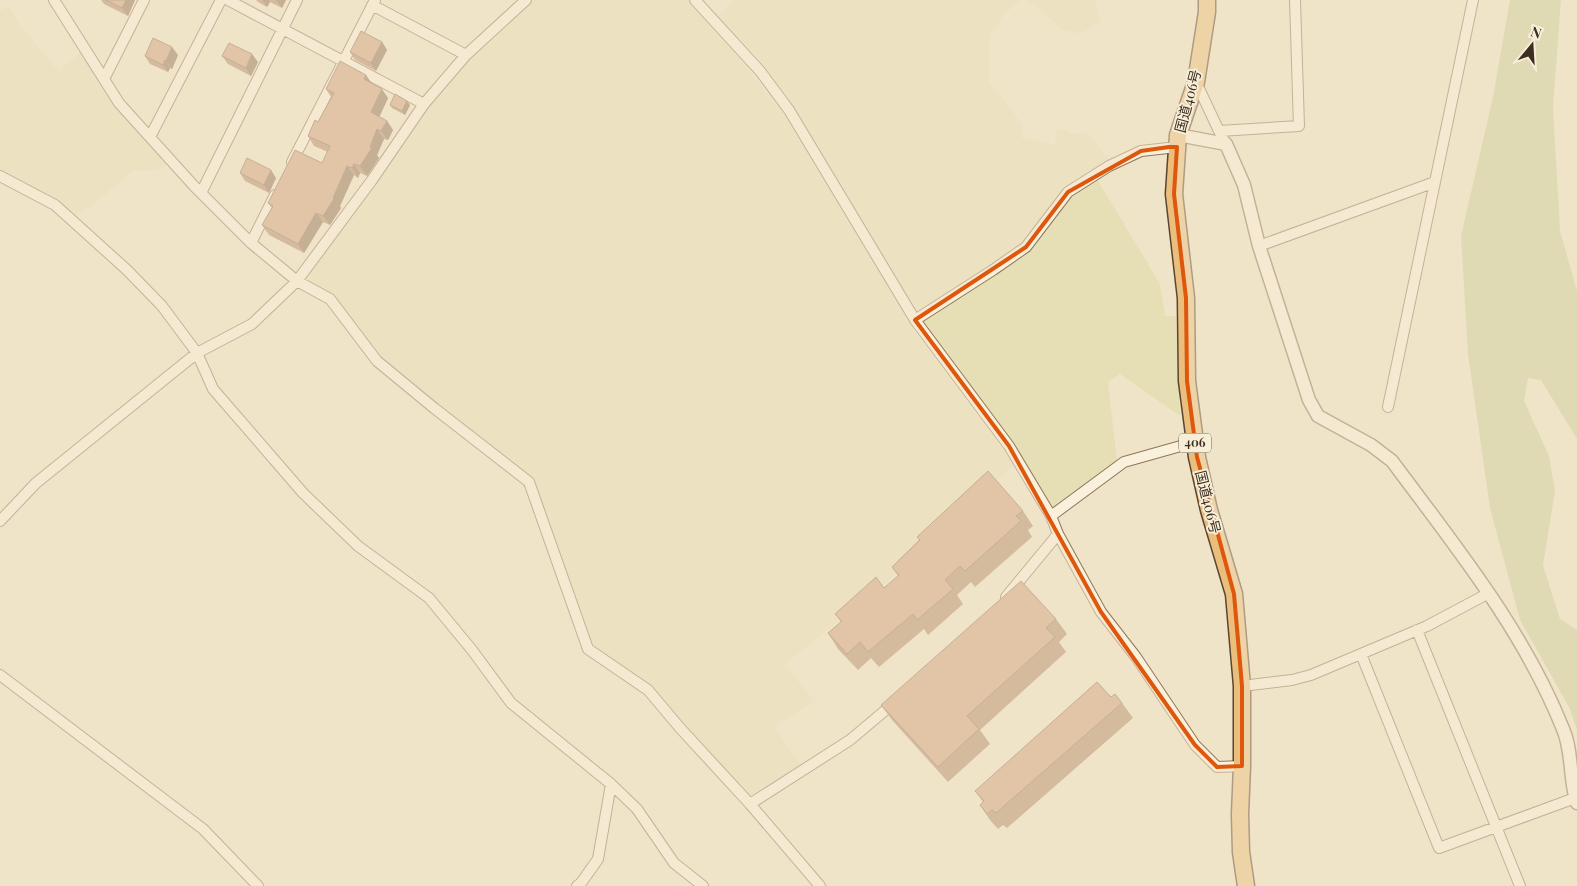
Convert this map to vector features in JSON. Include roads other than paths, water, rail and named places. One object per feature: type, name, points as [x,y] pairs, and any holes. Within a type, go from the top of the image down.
[{"type":"highway","name":"国道406号","points":[[1207,0],[1207,12],[1196,82],[1178,141],[1174,194],[1186,298],[1187,381],[1195,442],[1208,510],[1234,594],[1242,686],[1240,814],[1241,852],[1246,886]]},
{"type":"street","points":[[54,0],[119,103],[201,193],[251,243],[297,280],[330,299],[377,361],[529,482],[588,650],[648,690],[820,886]]},
{"type":"street","points":[[104,79],[144,0]]},
{"type":"street","points":[[150,137],[221,0]]},
{"type":"street","points":[[228,0],[424,104]]},
{"type":"street","points":[[201,193],[297,0]]},
{"type":"street","points":[[694,0],[760,71],[789,110],[915,320],[1009,446],[1051,516],[1058,534],[1101,612],[1136,656],[1195,745],[1217,767],[1242,766]]},
{"type":"street","points":[[1219,131],[1299,126],[1295,0]]},
{"type":"street","points":[[1388,407],[1472,0]]},
{"type":"street","points":[[251,243],[374,2],[466,55]]},
{"type":"street","points":[[0,522],[36,483],[196,354],[252,324],[297,280],[372,180],[424,104],[466,55],[520,2]]},
{"type":"street","points":[[1196,82],[1244,185],[1259,246],[1309,400],[1318,416],[1371,445],[1392,461],[1489,593],[1544,684],[1564,732],[1576,801],[1439,848],[1361,654]]},
{"type":"street","points":[[915,320],[1026,247],[1068,192],[1109,166],[1141,151],[1178,141],[1226,144]]},
{"type":"street","points":[[0,176],[55,205],[127,270],[162,306],[196,354],[213,389],[303,493],[358,546],[429,598],[472,650],[511,704],[611,784],[637,809],[674,863],[703,886]]},
{"type":"street","points":[[1259,246],[1434,182]]},
{"type":"street","points":[[1051,516],[1124,462],[1195,442]]},
{"type":"street","points":[[1000,604],[1058,534]]},
{"type":"street","points":[[1242,686],[1292,680],[1311,675],[1417,630],[1489,593]]},
{"type":"street","points":[[1417,630],[1520,886]]},
{"type":"street","points":[[0,675],[203,829],[258,886]]},
{"type":"street","points":[[750,804],[850,740],[900,699]]},
{"type":"street","points":[[577,886],[598,859],[611,784]]}]
